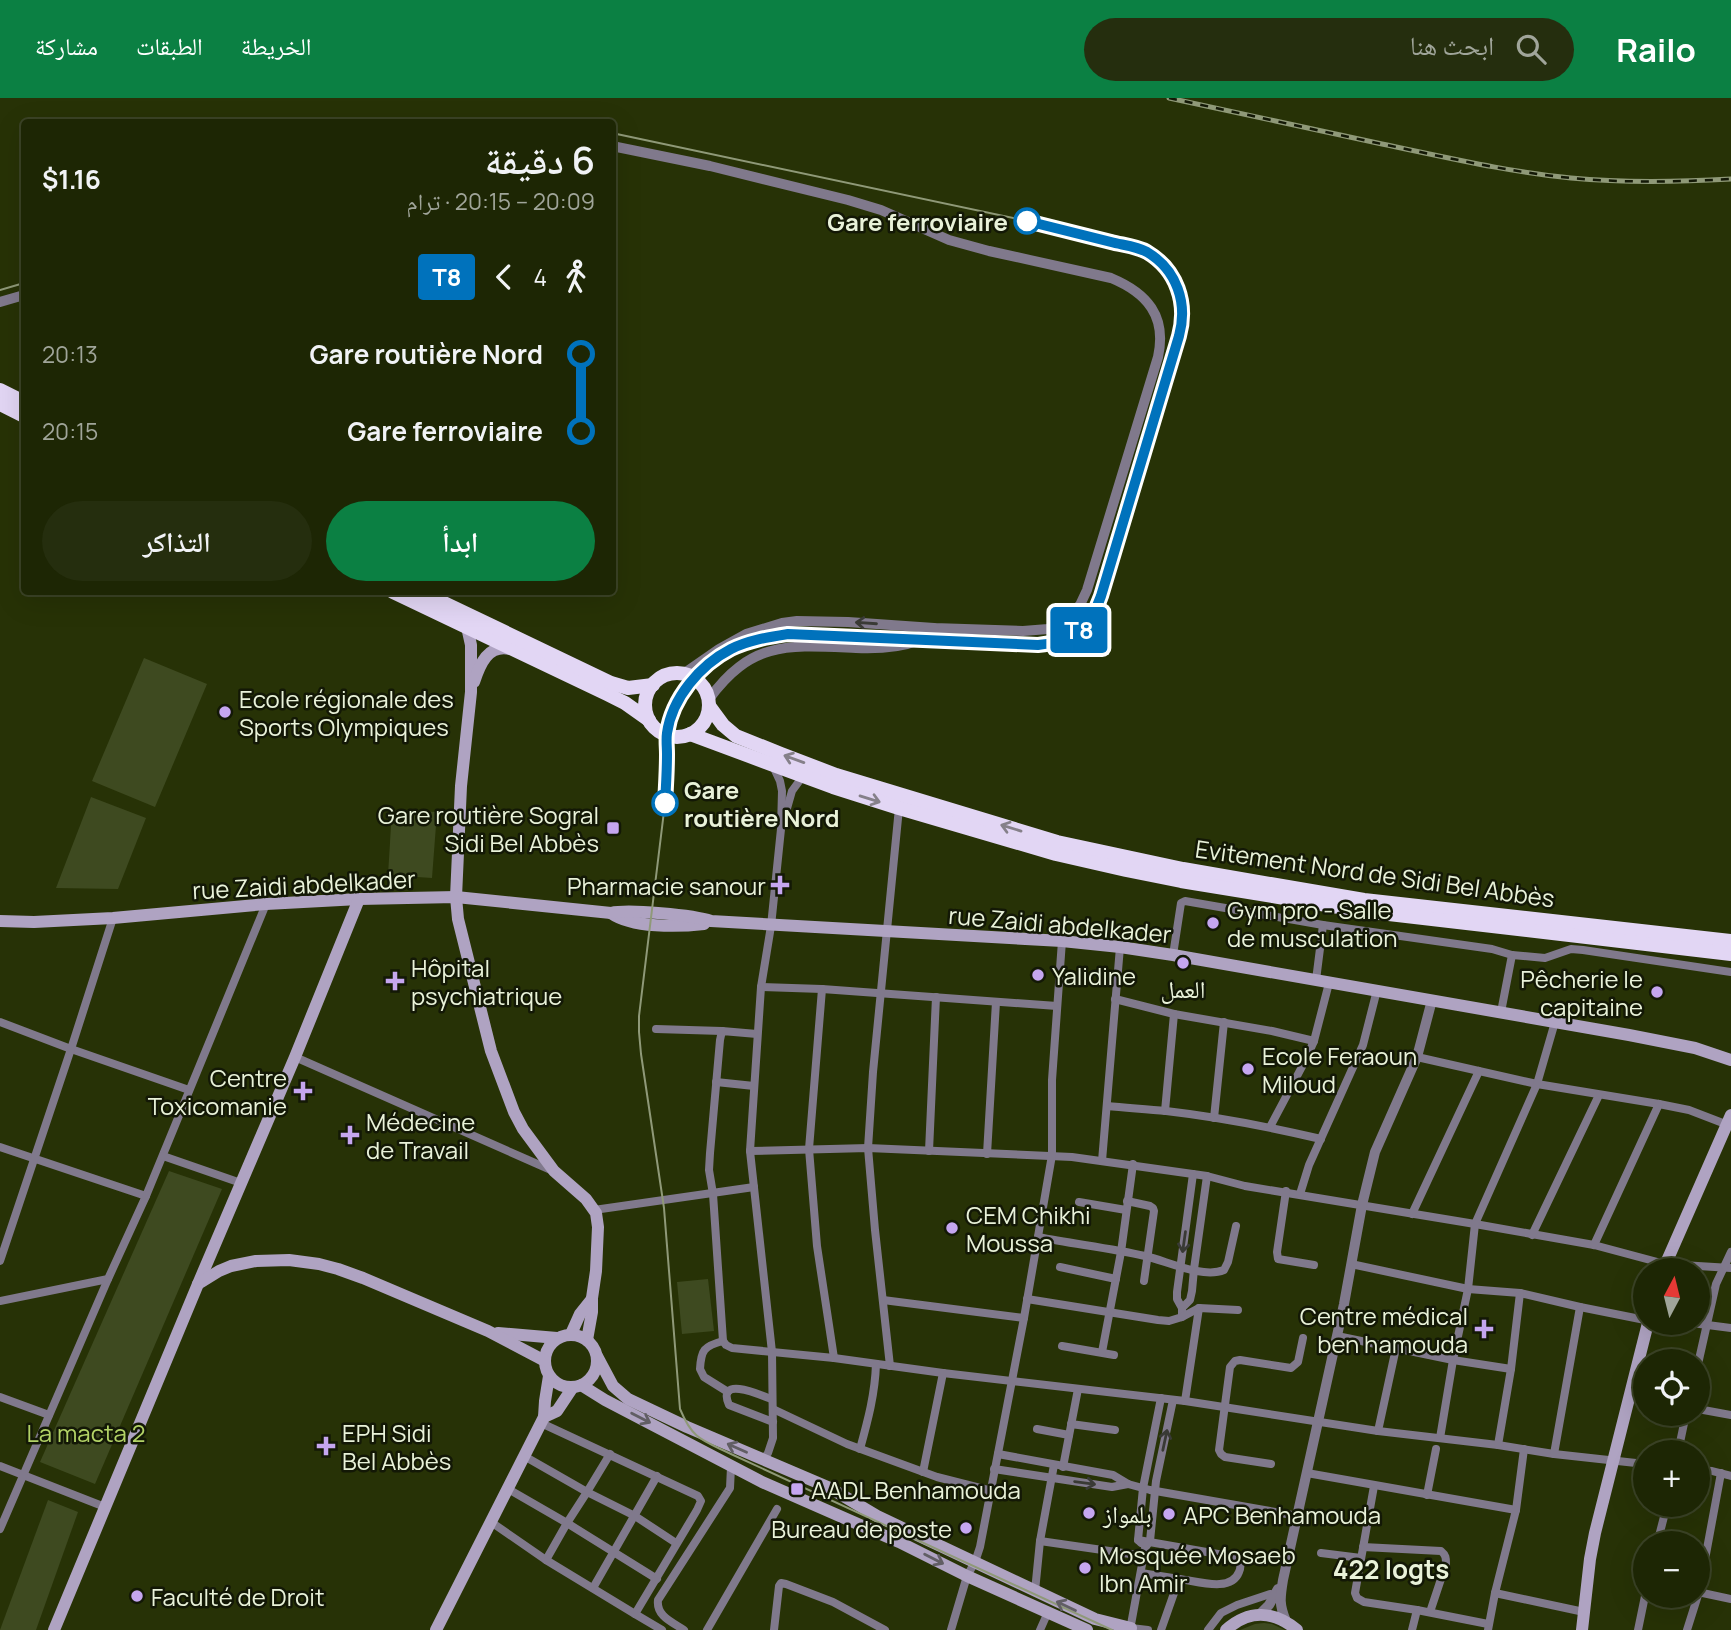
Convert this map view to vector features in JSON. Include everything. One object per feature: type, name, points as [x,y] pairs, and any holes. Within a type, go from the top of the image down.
[{"type":"highway","points":[[0,390],[21,404]]},
{"type":"highway","points":[[0,404],[21,406]]},
{"type":"highway","points":[[399,595],[625,703],[649,720]]},
{"type":"highway","points":[[427,595],[611,683],[628,688],[653,685]]},
{"type":"highway","points":[[683,674],[701,684],[709,703],[704,723],[683,737],[666,735],[657,730],[649,720],[646,698],[661,677],[683,674]]},
{"type":"highway","name":"Evitement Nord de Sidi Bel Abbès","points":[[709,703],[723,725],[736,736],[781,754],[836,775],[1057,842],[1183,869],[1364,900],[1731,941]]},
{"type":"highway","name":"Evitement Nord de Sidi Bel Abbès","points":[[690,734],[899,808],[1056,854],[1126,870],[1336,907],[1731,954]]},
{"type":"main road","points":[[467,627],[471,645],[471,692],[461,786],[456,898],[458,919],[495,1065],[507,1095],[523,1129],[554,1171],[586,1199],[594,1210],[598,1227],[596,1272],[587,1340]]},
{"type":"main road","points":[[471,692],[479,667],[487,655],[502,647],[522,652]]},
{"type":"main road","name":"rue Zaidi abdelkader","points":[[0,921],[113,918],[266,904],[359,899],[456,898],[611,914],[625,921],[650,924],[690,925],[711,921],[1062,941],[1173,955],[1501,1012],[1695,1048],[1731,1060]]},
{"type":"main road","points":[[54,1630],[359,899]]},
{"type":"main road","points":[[1668,1258],[1730,1122]]},
{"type":"main road","points":[[198,1284],[219,1271],[238,1265],[275,1260],[304,1261],[338,1269],[488,1331],[545,1362]]},
{"type":"main road","points":[[570,1335],[580,1314],[592,1298]]},
{"type":"main road","points":[[488,1331],[520,1336],[582,1337],[595,1350],[613,1386],[628,1398],[830,1488],[877,1516],[1095,1619],[1130,1629]]},
{"type":"main road","points":[[1582,1630],[1590,1559],[1644,1335]]},
{"type":"main road","points":[[436,1630],[543,1420],[549,1376],[545,1362],[548,1348],[557,1338]]},
{"type":"main road","points":[[543,1420],[558,1411],[577,1386],[589,1381],[597,1365],[597,1356]]},
{"type":"main road","points":[[549,1376],[559,1385],[577,1386],[785,1493],[899,1542],[1087,1630]]},
{"type":"main road","points":[[1226,1630],[1237,1621],[1259,1615],[1286,1621],[1297,1630]]},
{"type":"street","points":[[616,147],[710,166],[848,200],[881,210],[949,240],[1111,278],[1136,291],[1151,306],[1161,337],[1158,357],[1095,567],[1087,590],[1074,613],[1048,629],[1036,631],[809,620],[782,624],[746,634],[730,642],[683,674]]},
{"type":"street","points":[[0,302],[21,296]]},
{"type":"street","points":[[905,626],[905,645]]},
{"type":"street","points":[[709,703],[724,679],[757,655],[807,646],[875,648],[905,645],[919,640],[920,636],[934,628]]},
{"type":"street","points":[[763,1460],[771,1444],[774,1422],[771,1399],[772,1352],[750,1151],[761,987],[771,926],[781,829],[782,791],[772,765]]},
{"type":"street","points":[[781,829],[792,791],[803,776]]},
{"type":"street","points":[[890,1366],[868,1148],[899,808]]},
{"type":"street","points":[[1173,955],[1181,903],[1185,901],[1323,925],[1492,949],[1512,955],[1545,958],[1571,949],[1731,972]]},
{"type":"street","points":[[0,1529],[146,1196],[266,904]]},
{"type":"street","points":[[1334,926],[1336,907]]},
{"type":"street","points":[[0,1261],[113,918]]},
{"type":"street","points":[[1316,980],[1323,925]]},
{"type":"street","points":[[951,1630],[967,1576],[981,1547],[1052,1155],[1052,1080],[1062,941]]},
{"type":"street","points":[[1102,1161],[1120,947]]},
{"type":"street","points":[[1501,1012],[1512,955]]},
{"type":"street","points":[[1270,1127],[1314,1041],[1329,983]]},
{"type":"street","points":[[761,987],[1057,1006]]},
{"type":"street","points":[[822,989],[809,1149],[817,1246],[834,1358]]},
{"type":"street","points":[[1300,1194],[1363,1045],[1377,990]]},
{"type":"street","points":[[929,1151],[936,997]]},
{"type":"street","points":[[1115,999],[1174,1014],[1314,1041]]},
{"type":"street","points":[[1286,1621],[1280,1599],[1283,1580],[1337,1336],[1362,1205],[1376,1152],[1417,1057],[1432,1000]]},
{"type":"street","points":[[987,1154],[996,1002]]},
{"type":"street","points":[[1165,1111],[1174,1014]]},
{"type":"street","points":[[0,1022],[189,1090]]},
{"type":"street","points":[[1214,1118],[1224,1022]]},
{"type":"street","points":[[1440,1438],[1468,1289],[1475,1224],[1537,1084],[1555,1022]]},
{"type":"street","points":[[656,1028],[757,1034]]},
{"type":"street","points":[[722,1031],[709,1170],[723,1341],[732,1348],[1173,1399],[1378,1431],[1633,1462]]},
{"type":"street","points":[[295,1057],[554,1171]]},
{"type":"street","points":[[1417,1057],[1537,1084],[1659,1104],[1730,1122]]},
{"type":"street","points":[[1412,1214],[1479,1071]]},
{"type":"street","points":[[716,1082],[754,1086]]},
{"type":"street","points":[[1532,1235],[1599,1095]]},
{"type":"street","points":[[1594,1245],[1659,1104]]},
{"type":"street","points":[[1107,1106],[1214,1118],[1321,1139]]},
{"type":"street","points":[[0,1147],[146,1196]]},
{"type":"street","points":[[750,1151],[868,1148],[1052,1155],[1133,1164],[1594,1245],[1635,1258]]},
{"type":"street","points":[[163,1156],[241,1183]]},
{"type":"street","points":[[1102,1352],[1121,1252],[1133,1164]]},
{"type":"street","points":[[1182,1313],[1177,1299],[1193,1174]]},
{"type":"street","points":[[1182,1313],[1191,1297],[1207,1176]]},
{"type":"street","points":[[594,1210],[754,1187]]},
{"type":"street","points":[[1286,1191],[1278,1259],[1314,1265]]},
{"type":"street","points":[[1079,1202],[1153,1208],[1144,1281]]},
{"type":"street","points":[[1038,1237],[1148,1256],[1180,1267],[1216,1273],[1224,1270],[1228,1262],[1236,1226]]},
{"type":"street","points":[[1710,1309],[1716,1284],[1727,1267],[1731,1252]]},
{"type":"street","points":[[1351,1264],[1468,1289],[1520,1293],[1633,1318]]},
{"type":"street","points":[[1060,1267],[1116,1279]]},
{"type":"street","points":[[0,1301],[108,1279]]},
{"type":"street","points":[[1498,1445],[1520,1293]]},
{"type":"street","points":[[1027,1299],[1169,1321],[1182,1313],[1199,1308],[1238,1310]]},
{"type":"street","points":[[883,1300],[1024,1318]]},
{"type":"street","points":[[1554,1454],[1580,1307]]},
{"type":"street","points":[[1185,1401],[1199,1308]]},
{"type":"street","points":[[1710,1325],[1731,1328]]},
{"type":"street","points":[[1337,1336],[1511,1369]]},
{"type":"street","points":[[1271,1464],[1225,1457],[1219,1450],[1230,1367],[1240,1360],[1291,1368],[1298,1362],[1303,1338]]},
{"type":"street","points":[[723,1341],[704,1348],[700,1369],[704,1377],[728,1392]]},
{"type":"street","points":[[1062,1346],[1114,1354]]},
{"type":"street","points":[[1378,1431],[1395,1348]]},
{"type":"street","points":[[860,1449],[872,1407],[876,1364]]},
{"type":"street","points":[[923,1472],[943,1373]]},
{"type":"street","points":[[771,1399],[738,1388],[728,1392],[726,1400],[729,1405],[774,1422]]},
{"type":"street","points":[[1035,1591],[1040,1541],[1052,1479],[1069,1435],[1079,1389]]},
{"type":"street","points":[[0,1397],[50,1415]]},
{"type":"street","points":[[1146,1548],[1138,1539],[1143,1488],[1161,1398]]},
{"type":"street","points":[[1148,1630],[1130,1629],[1173,1399]]},
{"type":"street","points":[[773,1409],[860,1449],[923,1472],[992,1491]]},
{"type":"street","points":[[1710,1411],[1731,1415]]},
{"type":"street","points":[[543,1420],[698,1496],[701,1501],[635,1614]]},
{"type":"street","points":[[1071,1424],[1115,1430]]},
{"type":"street","points":[[1037,1429],[1069,1435]]},
{"type":"street","points":[[1427,1495],[1436,1449]]},
{"type":"street","points":[[1374,1486],[1355,1593],[1357,1598],[1364,1602],[1430,1612],[1488,1627],[1516,1510],[1524,1449]]},
{"type":"street","points":[[546,1560],[610,1454]]},
{"type":"street","points":[[998,1454],[1113,1475],[1128,1484],[1143,1488],[1298,1516]]},
{"type":"street","points":[[524,1456],[635,1516],[676,1543]]},
{"type":"street","points":[[0,1466],[105,1507]]},
{"type":"street","points":[[684,1630],[660,1614],[658,1600],[730,1488],[731,1467]]},
{"type":"street","points":[[994,1469],[1112,1487],[1128,1484]]},
{"type":"street","points":[[1710,1472],[1731,1476]]},
{"type":"street","points":[[1307,1473],[1516,1510]]},
{"type":"street","points":[[1710,1531],[1721,1473]]},
{"type":"street","points":[[593,1588],[657,1476]]},
{"type":"street","points":[[508,1489],[657,1579]]},
{"type":"street","points":[[708,1630],[777,1508]]},
{"type":"street","points":[[491,1522],[546,1560],[662,1630]]},
{"type":"street","points":[[1040,1541],[1235,1557],[1241,1567],[1238,1576],[1224,1585],[1140,1573]]},
{"type":"street","points":[[1363,1547],[1441,1551],[1446,1558],[1446,1564],[1430,1612]]},
{"type":"street","points":[[1321,1553],[1361,1558]]},
{"type":"street","points":[[1161,1630],[1180,1579]]},
{"type":"street","points":[[1259,1615],[1269,1605],[1283,1580]]},
{"type":"street","points":[[774,1630],[781,1583],[833,1602],[885,1630]]},
{"type":"street","points":[[1495,1593],[1584,1612]]},
{"type":"street","points":[[1208,1630],[1222,1613],[1229,1609],[1270,1594],[1275,1595]]},
{"type":"street","points":[[1710,1595],[1731,1599]]},
{"type":"street","points":[[1638,1630],[1643,1608]]},
{"type":"street","points":[[1687,1630],[1693,1608]]},
{"type":"street","points":[[1412,1630],[1416,1610]]},
{"type":"street","points":[[1040,1630],[1048,1612]]},
{"type":"green space","points":[[144,658],[207,684],[155,807],[92,781]]},
{"type":"green space","points":[[91,797],[146,818],[118,889],[56,888]]},
{"type":"green space","points":[[392,810],[437,812],[432,878],[388,875]]},
{"type":"green space","name":"La macta 2","points":[[169,1171],[222,1189],[95,1484],[40,1462]]},
{"type":"green space","points":[[708,1279],[714,1331],[682,1334],[677,1282]]},
{"type":"green space","points":[[48,1500],[78,1512],[36,1630],[0,1630]]},
{"type":"green space","points":[[1264,1623],[1285,1630],[1240,1630],[1255,1624]]},
{"type":"tram line","points":[[616,134],[1027,221],[1136,248],[1160,262],[1176,283],[1180,295],[1182,322],[1179,336],[1098,605],[1081,629],[1058,641],[1038,645],[788,634],[758,639],[730,649],[707,665],[683,691],[666,735],[665,803],[639,1016],[641,1054],[664,1208],[680,1409],[689,1427],[700,1438],[713,1445],[1112,1630]]},
{"type":"tram line","name":"T8","points":[[665,803],[666,735],[669,722],[683,691],[707,665],[730,649],[758,639],[788,634],[1053,644],[1078,632],[1095,612],[1179,336],[1183,319],[1182,300],[1170,274],[1146,252],[1027,221]]},
{"type":"tram line","points":[[0,290],[21,284]]},
{"type":"railway","points":[[1169,98],[1524,172],[1611,181],[1731,179]]},
{"type":"place","name":"Gare ferroviaire","points":[[1027,221]]},
{"type":"place","name":"Ecole régionale des Sports Olympiques","points":[[225,712]]},
{"type":"place","name":"Gare routière Nord","points":[[665,803]]},
{"type":"place","name":"Gare routière Sogral Sidi Bel Abbès","points":[[613,828]]},
{"type":"place","name":"Pharmacie sanour","points":[[780,885]]},
{"type":"place","name":"Gym pro - Salle de musculation","points":[[1213,923]]},
{"type":"place","name":"العمل","points":[[1183,963]]},
{"type":"place","name":"Yalidine","points":[[1038,975]]},
{"type":"place","name":"Hôpital psychiatrique","points":[[395,981]]},
{"type":"place","name":"Pêcherie le capitaine","points":[[1657,992]]},
{"type":"place","name":"Ecole Feraoun Miloud","points":[[1248,1069]]},
{"type":"place","name":"Centre Toxicomanie","points":[[303,1091]]},
{"type":"place","name":"Médecine de Travail","points":[[350,1135]]},
{"type":"place","name":"CEM Chikhi Moussa","points":[[952,1228]]},
{"type":"place","name":"Centre médical ben hamouda","points":[[1484,1329]]},
{"type":"place","name":"EPH Sidi Bel Abbès","points":[[326,1446]]},
{"type":"place","name":"AADL Benhamouda","points":[[797,1489]]},
{"type":"place","name":"بلمواز","points":[[1089,1513]]},
{"type":"place","name":"APC Benhamouda","points":[[1169,1514]]},
{"type":"place","name":"Bureau de poste","points":[[966,1528]]},
{"type":"place","name":"Mosquée Mosaeb Ibn Amir","points":[[1085,1568]]},
{"type":"place","name":"Faculté de Droit","points":[[137,1596]]},
{"type":"district","name":"422 logts","points":[[1391,1569]]}]
